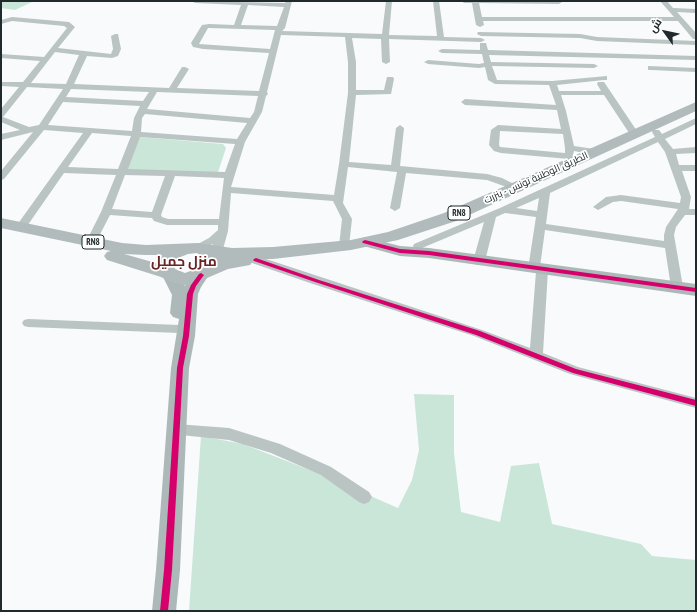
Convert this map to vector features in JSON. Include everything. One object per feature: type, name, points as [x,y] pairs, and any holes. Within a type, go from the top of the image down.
[{"type":"main road","name":"الطريق الوطنية تونس - بنزرت","points":[[1,222],[91,242],[136,250],[232,262],[339,252],[384,241],[480,212],[616,146],[634,134],[696,106]]},
{"type":"main road","name":"الطريق الوطنية تونس - بنزرت","points":[[204,258],[344,246],[384,241],[450,217],[515,187],[569,157],[658,135],[696,112]]},
{"type":"main road","name":"RN8","points":[[1,230],[88,249],[185,279],[204,258],[178,251],[167,258],[165,268],[169,274]]},
{"type":"street","points":[[195,1],[288,3],[279,31],[264,94],[258,112],[240,142],[229,175],[226,190],[223,227],[204,258]]},
{"type":"street","points":[[386,62],[385,37],[389,1]]},
{"type":"street","points":[[436,1],[441,38]]},
{"type":"street","points":[[464,1],[475,1],[573,25],[696,58]]},
{"type":"street","points":[[475,1],[481,37],[492,80],[495,82],[552,83],[602,81],[606,93],[634,134]]},
{"type":"street","points":[[663,1],[696,37]]},
{"type":"street","points":[[237,27],[246,2]]},
{"type":"street","points":[[672,10],[696,11]]},
{"type":"street","points":[[479,19],[573,25],[597,39],[644,38],[696,43]]},
{"type":"street","points":[[274,51],[203,47],[194,43],[207,26],[385,37],[441,38],[481,37],[573,25],[681,19]]},
{"type":"street","points":[[1,22],[12,20],[71,26],[54,50],[1,115]]},
{"type":"street","points":[[442,51],[485,53],[573,25]]},
{"type":"street","points":[[687,26],[696,26]]},
{"type":"street","points":[[344,246],[347,219],[338,203],[338,198],[344,164],[352,93],[352,62],[348,35]]},
{"type":"street","points":[[54,50],[114,55],[117,49],[115,36]]},
{"type":"street","points":[[1,177],[42,127],[69,86],[84,53]]},
{"type":"street","points":[[1,56],[46,59]]},
{"type":"street","points":[[428,62],[474,66],[488,64],[594,66]]},
{"type":"street","points":[[651,68],[696,70]]},
{"type":"street","points":[[172,90],[185,69]]},
{"type":"street","points":[[352,93],[388,92],[390,79]]},
{"type":"street","points":[[552,83],[561,108],[567,132],[569,157],[502,150],[497,149],[494,146],[495,130],[498,128],[567,132]]},
{"type":"street","points":[[1,84],[264,94]]},
{"type":"street","points":[[91,242],[106,212],[136,135],[138,118],[154,90]]},
{"type":"street","points":[[556,94],[606,93]]},
{"type":"street","points":[[60,99],[252,121]]},
{"type":"street","points":[[464,102],[561,108]]},
{"type":"street","points":[[1,119],[28,130]]},
{"type":"street","points":[[384,241],[400,251],[423,249],[658,135],[696,121]]},
{"type":"street","points":[[1,137],[42,127],[240,142]]},
{"type":"street","points":[[395,208],[400,128]]},
{"type":"street","points":[[21,227],[90,130]]},
{"type":"street","points":[[658,135],[670,152],[677,168],[686,197],[683,210],[671,227],[670,245],[678,287]]},
{"type":"street","points":[[670,152],[696,150]]},
{"type":"street","points":[[344,164],[494,178],[515,187]]},
{"type":"street","points":[[677,168],[696,168]]},
{"type":"street","points":[[62,170],[229,175]]},
{"type":"street","points":[[171,174],[156,215],[158,220],[223,227]]},
{"type":"street","points":[[226,190],[338,198]]},
{"type":"street","points":[[536,356],[538,269],[541,221],[545,191]]},
{"type":"street","points":[[598,207],[610,199],[621,198],[696,212]]},
{"type":"street","points":[[504,210],[541,221],[670,245]]},
{"type":"street","points":[[106,212],[156,215]]},
{"type":"street","points":[[479,261],[492,215]]},
{"type":"street","points":[[180,368],[186,336],[190,294],[210,242],[223,227]]},
{"type":"street","points":[[384,241],[479,261],[696,290]]},
{"type":"street","points":[[256,260],[478,333],[536,356],[607,380],[696,403]]},
{"type":"street","points":[[164,611],[168,570],[180,368],[180,295],[169,274]]},
{"type":"street","points":[[28,323],[179,329]]},
{"type":"street","points":[[176,430],[228,434],[275,448],[326,471],[364,497]]},
{"type":"green space","points":[[1,1],[34,1],[15,10],[1,8]]},
{"type":"green space","points":[[140,137],[223,144],[226,148],[217,175],[124,171],[137,139]]},
{"type":"green space","points":[[414,394],[454,395],[454,453],[461,512],[500,522],[511,466],[539,463],[552,524],[641,544],[652,556],[696,560],[696,611],[189,611],[201,436],[243,444],[320,474],[398,508],[412,480],[419,450]]},
{"type":"cycle path","points":[[365,242],[400,251],[429,253],[696,290]]},
{"type":"cycle path","points":[[256,260],[478,333],[575,371],[696,403]]},
{"type":"cycle path","points":[[164,611],[168,570],[180,368],[186,336],[190,294],[193,286],[201,275]]},
{"type":"district","name":"منزل جميل","points":[[184,262]]}]
